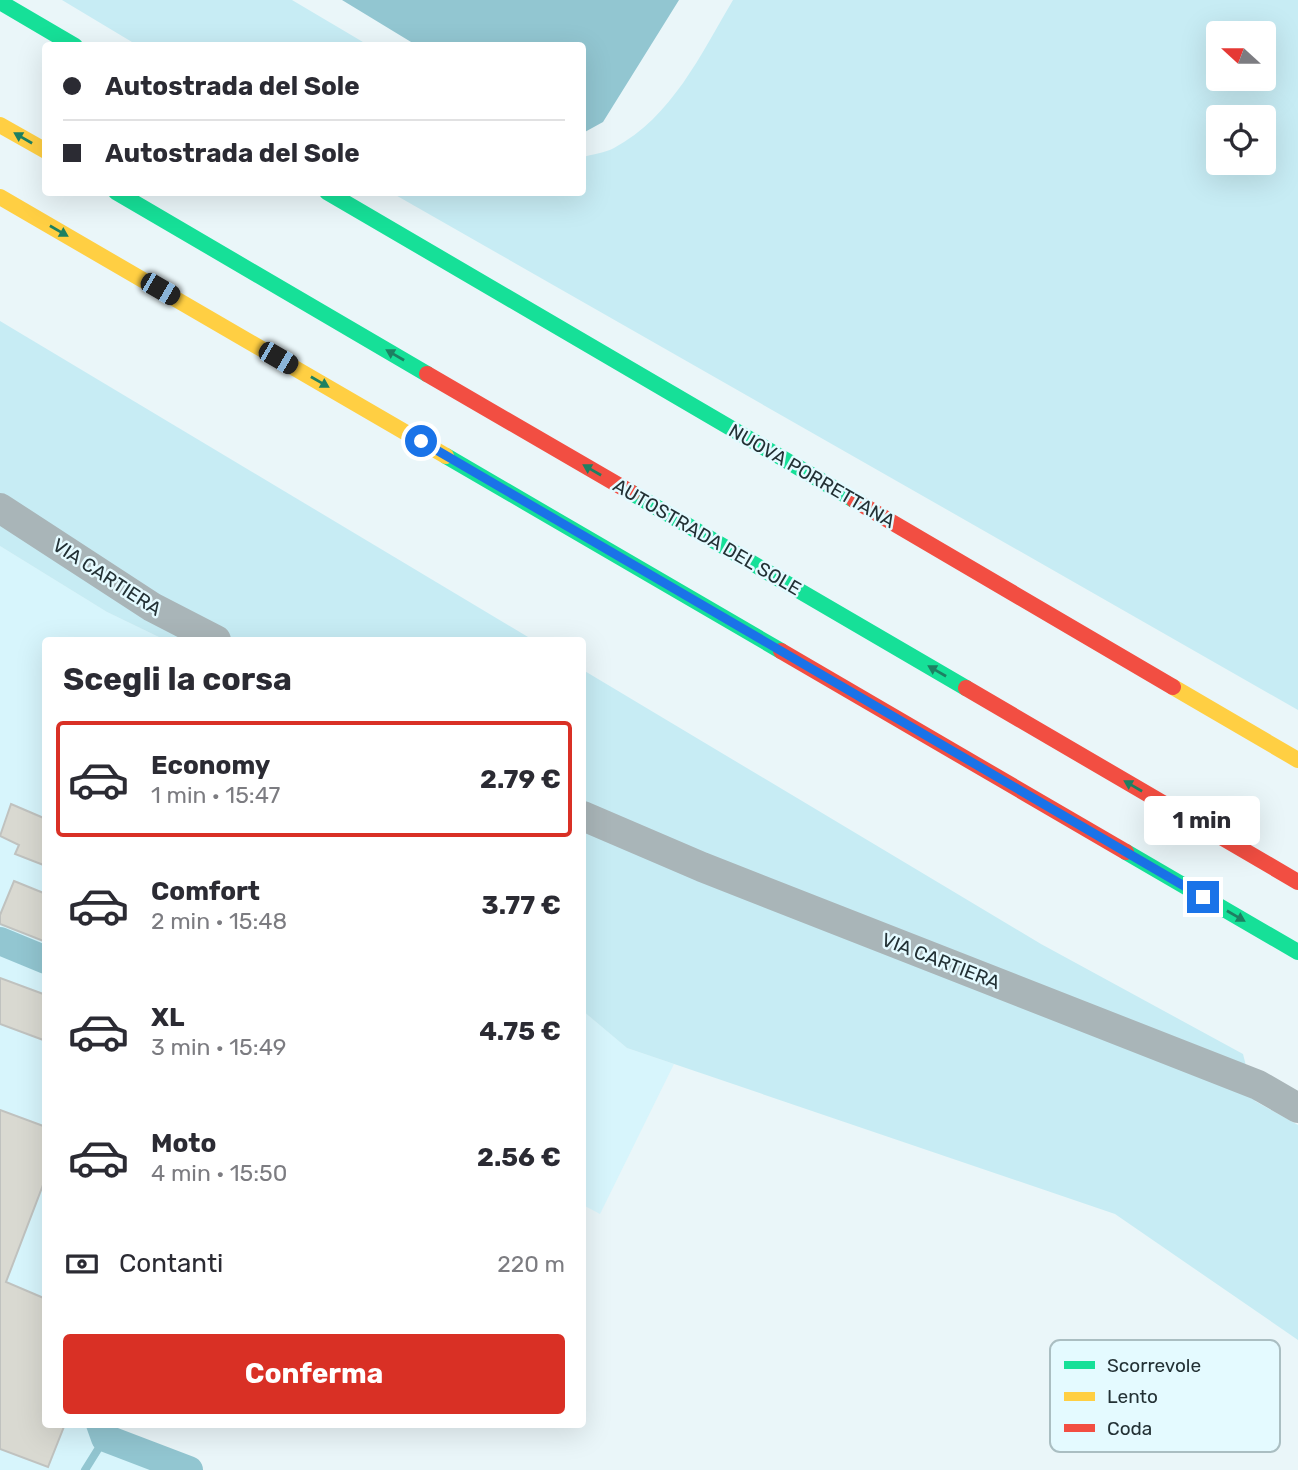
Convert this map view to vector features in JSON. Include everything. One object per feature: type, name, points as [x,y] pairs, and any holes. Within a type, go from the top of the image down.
[{"type":"highway","points":[[0,2],[68,42]]},
{"type":"highway","points":[[0,125],[42,149]]},
{"type":"highway","name":"AUTOSTRADA DEL SOLE","points":[[123,196],[1298,882]]},
{"type":"highway","name":"NUOVA PORRETTANA","points":[[334,196],[1298,760]]},
{"type":"highway","points":[[0,197],[1298,952]]},
{"type":"street","name":"VIA CARTIERA","points":[[0,508],[152,607],[210,637]]},
{"type":"street","name":"VIA CARTIERA","points":[[586,817],[702,867],[1258,1085],[1298,1108]]},
{"type":"shaded area","points":[[62,0],[292,0],[363,42],[132,42]]},
{"type":"shaded area","points":[[342,0],[679,0],[603,122],[586,131],[586,42],[411,42]]},
{"type":"shaded area","points":[[733,0],[1298,0],[1298,710],[397,196],[586,196],[586,156],[614,148],[634,135],[653,119],[683,83]]},
{"type":"shaded area","points":[[0,321],[528,637],[159,637],[107,612],[0,546]]},
{"type":"shaded area","points":[[0,546],[107,612],[159,637],[42,637],[42,1428],[101,1428],[105,1438],[182,1470],[0,1470]]},
{"type":"shaded area","points":[[586,672],[1041,944],[1243,1054],[1255,1101],[1298,1125],[1298,1340],[1115,1214],[627,1048],[586,1014]]},
{"type":"shaded area","points":[[586,1014],[627,1048],[674,1064],[600,1214],[586,1207]]},
{"type":"building","points":[[11,804],[42,817],[42,864],[15,854],[19,845],[0,836]]},
{"type":"building","points":[[14,881],[42,892],[42,940],[0,924],[0,915]]},
{"type":"building","points":[[0,978],[42,994],[42,1040],[0,1024]]},
{"type":"building","points":[[0,1110],[42,1126],[42,1188],[6,1282],[42,1297],[42,1428],[63,1428],[48,1467],[0,1449]]},
{"type":"waterway","points":[[0,941],[42,958]]},
{"type":"waterway","points":[[101,1428],[105,1438],[189,1470]]},
{"type":"waterway","points":[[85,1470],[105,1438]]},
{"type":"traffic: fast","points":[[0,2],[68,42]]},
{"type":"traffic: fast","points":[[123,196],[427,374]]},
{"type":"traffic: fast","points":[[334,196],[854,500]]},
{"type":"traffic: fast","points":[[446,456],[781,651]]},
{"type":"traffic: fast","points":[[632,493],[966,688]]},
{"type":"traffic: fast","points":[[1126,852],[1298,952]]},
{"type":"traffic: slow","points":[[0,125],[42,149]]},
{"type":"traffic: slow","points":[[0,197],[446,456]]},
{"type":"traffic: slow","points":[[1173,687],[1298,760]]},
{"type":"traffic: jam","points":[[427,374],[632,493]]},
{"type":"traffic: jam","points":[[854,500],[1173,687]]},
{"type":"traffic: jam","points":[[781,651],[1126,852]]},
{"type":"traffic: jam","points":[[966,688],[1298,882]]},
{"type":"route","points":[[421,441],[1203,897]]}]
